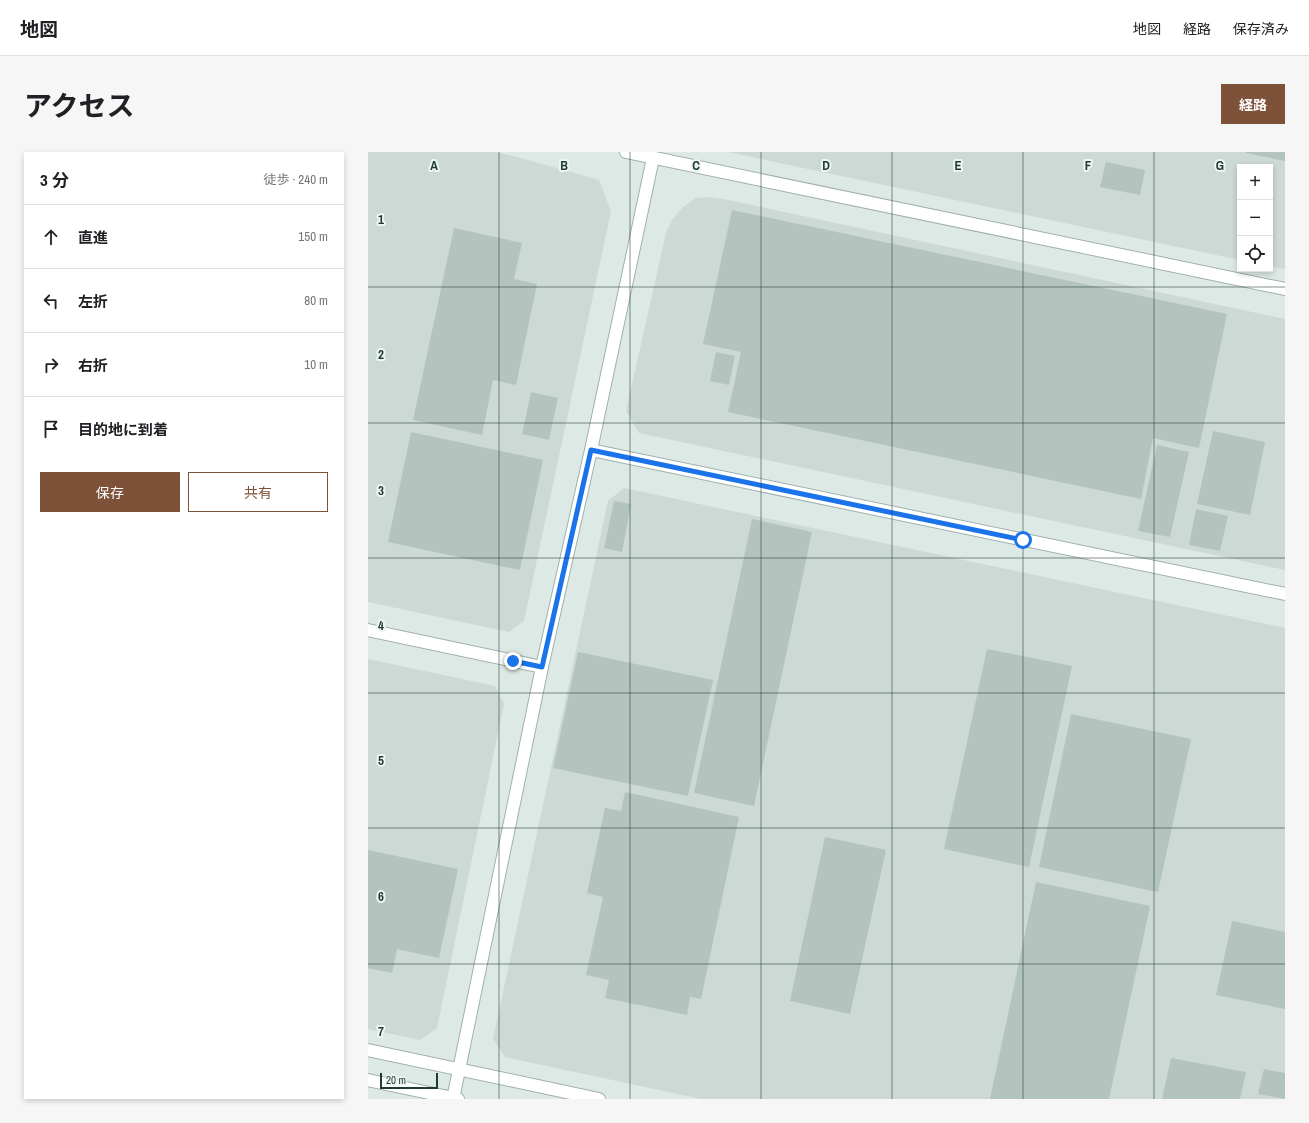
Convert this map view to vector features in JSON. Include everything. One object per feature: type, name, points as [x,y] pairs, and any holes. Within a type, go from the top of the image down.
[{"type":"street","points":[[626,152],[1285,289]]},
{"type":"street","points":[[368,1080],[455,1099],[542,667],[591,450],[653,158]]},
{"type":"street","points":[[591,450],[1285,594]]},
{"type":"street","points":[[368,630],[542,667]]},
{"type":"street","points":[[368,1050],[599,1099]]},
{"type":"shaded area","points":[[368,152],[495,152],[517,157],[599,180],[611,211],[524,621],[509,632],[368,602]]},
{"type":"shaded area","points":[[728,152],[1285,152],[1285,269],[1273,267],[1273,164],[1237,164],[1237,259]]},
{"type":"shaded area","points":[[708,197],[724,199],[1285,319],[1285,570],[639,433],[626,411],[666,233],[672,220],[682,208],[696,198]]},
{"type":"shaded area","points":[[624,488],[1285,628],[1285,1099],[701,1099],[505,1057],[493,1039],[608,501]]},
{"type":"shaded area","points":[[368,659],[495,686],[504,704],[437,1028],[420,1040],[368,1029]]},
{"type":"building","points":[[1285,152],[1285,161],[1246,153]]},
{"type":"building","points":[[1106,162],[1145,170],[1140,195],[1100,187]]},
{"type":"building","points":[[732,210],[1227,314],[1199,448],[1153,438],[1141,499],[728,412],[741,352],[703,344]]},
{"type":"building","points":[[454,228],[522,243],[514,279],[537,284],[516,385],[493,380],[482,435],[413,420]]},
{"type":"building","points":[[716,352],[735,356],[729,385],[710,381]]},
{"type":"building","points":[[531,392],[558,398],[549,440],[522,434]]},
{"type":"building","points":[[1213,431],[1265,442],[1250,515],[1197,504]]},
{"type":"building","points":[[411,432],[543,460],[520,570],[388,542]]},
{"type":"building","points":[[1157,445],[1189,452],[1170,537],[1138,531]]},
{"type":"building","points":[[614,501],[631,504],[622,552],[604,548]]},
{"type":"building","points":[[1196,509],[1228,516],[1220,551],[1189,545]]},
{"type":"building","points":[[752,519],[812,532],[754,806],[694,793]]},
{"type":"building","points":[[987,649],[1072,666],[1029,867],[944,849]]},
{"type":"building","points":[[578,652],[713,680],[688,796],[553,768]]},
{"type":"building","points":[[1071,714],[1191,739],[1158,892],[1039,867]]},
{"type":"building","points":[[625,792],[739,817],[701,999],[690,997],[687,1015],[605,998],[609,980],[586,975],[603,897],[587,893],[605,808],[621,811]]},
{"type":"building","points":[[825,837],[886,850],[850,1014],[790,1001]]},
{"type":"building","points":[[368,850],[458,869],[439,958],[397,949],[392,973],[368,968]]},
{"type":"building","points":[[1036,882],[1150,906],[1109,1099],[990,1099]]},
{"type":"building","points":[[1232,921],[1285,932],[1285,1009],[1216,995]]},
{"type":"building","points":[[1171,1058],[1246,1072],[1240,1099],[1162,1099]]},
{"type":"building","points":[[1264,1069],[1285,1073],[1285,1099],[1258,1094]]},
{"type":"route","points":[[513,661],[542,667],[591,450],[1023,540]]}]
